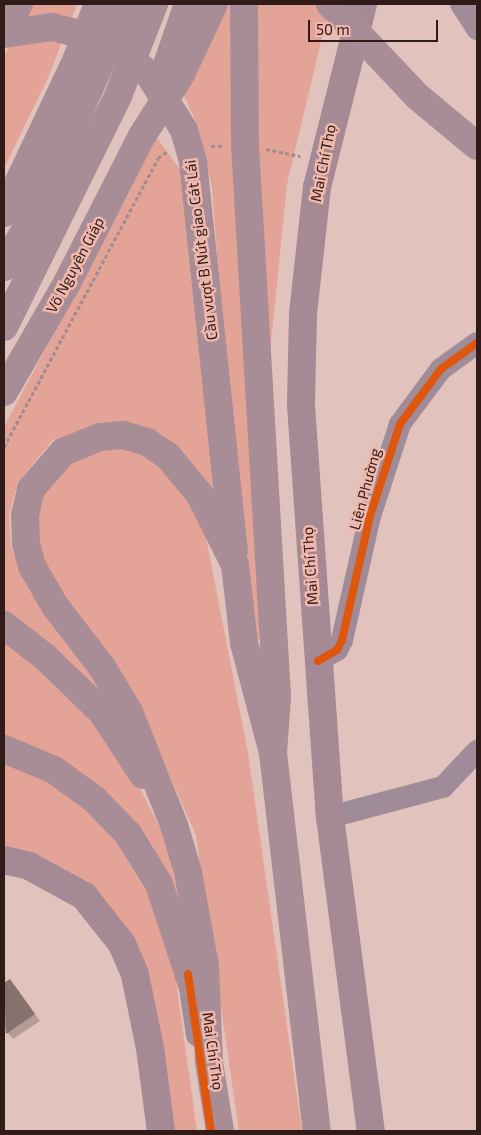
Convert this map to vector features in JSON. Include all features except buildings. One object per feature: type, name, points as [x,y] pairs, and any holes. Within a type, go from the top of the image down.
[{"type":"highway","points":[[4,34],[19,4]]},
{"type":"highway","points":[[4,213],[98,4]]},
{"type":"highway","points":[[4,267],[33,216],[128,4]]},
{"type":"highway","points":[[4,327],[118,96],[154,4]]},
{"type":"highway","name":"Võ Nguyên Giáp","points":[[142,136],[188,4]]},
{"type":"highway","name":"Võ Nguyên Giáp","points":[[4,392],[68,281],[142,136],[181,74],[214,4]]},
{"type":"highway","points":[[244,4],[245,145],[277,697],[273,753]]},
{"type":"highway","points":[[330,4],[418,97],[477,146]]},
{"type":"highway","name":"Cầu vượt B Nút giao Cát Lái","points":[[4,34],[52,27],[104,40],[148,74],[184,130],[193,162],[235,565]]},
{"type":"highway","points":[[174,825],[129,712],[32,566],[24,515],[31,489],[45,468],[81,442],[123,435],[147,442],[168,456],[200,495],[235,565],[255,695],[273,753],[317,1131]]},
{"type":"highway","points":[[4,625],[76,685],[102,712],[174,825]]},
{"type":"highway","points":[[4,750],[54,770],[94,799],[128,834],[159,884],[208,1036]]},
{"type":"highway","name":"Mai Chí Thọ","points":[[174,825],[188,872],[205,966],[209,1062],[220,1131]]},
{"type":"main road","name":"Mai Chí Thọ","points":[[345,4],[311,132],[288,298],[285,458],[309,662],[322,715],[330,816],[371,1131]]},
{"type":"main road","name":"Mai Chí Thọ","points":[[355,1131],[330,952],[309,662],[301,405],[303,314],[317,187],[363,4]]},
{"type":"main road","points":[[4,860],[29,866],[84,896],[122,944],[135,976],[149,1039],[162,1131]]},
{"type":"street","points":[[461,4],[477,29]]},
{"type":"street","name":"Liên Phường","points":[[322,715],[342,640],[370,516],[400,424],[441,369],[477,343]]},
{"type":"street","points":[[309,662],[337,650],[342,640]]},
{"type":"street","points":[[330,816],[443,787],[477,751]]},
{"type":"street","name":"Mai Chí Thọ","points":[[188,974],[210,1131]]},
{"type":"path","points":[[201,147],[230,146]]},
{"type":"path","points":[[258,147],[300,156]]},
{"type":"path","points":[[4,447],[158,158],[172,148]]},
{"type":"shaded area","points":[[31,4],[77,4],[48,78],[4,168],[4,56]]},
{"type":"shaded area","points":[[223,4],[234,4],[263,638],[256,639],[231,440],[212,187],[197,124],[181,89]]},
{"type":"shaded area","points":[[255,4],[330,4],[287,184],[270,354],[255,108]]},
{"type":"shaded area","points":[[155,135],[181,171],[217,501],[109,425],[53,440],[18,482],[9,514],[11,547],[27,585],[92,662],[131,771],[164,836],[187,928],[166,878],[4,737],[4,427],[129,193]]},
{"type":"shaded area","points":[[132,448],[170,471],[203,522],[248,753],[302,1131],[239,1131],[196,835],[153,738],[47,581],[31,541],[50,472],[79,452]]},
{"type":"shaded area","points":[[4,758],[77,797],[138,865],[173,960],[197,1131],[166,1131],[146,991],[93,891],[38,856],[4,847]]},
{"type":"cycle path","points":[[318,661],[337,650],[342,640],[370,516],[400,424],[441,369],[477,343]]},
{"type":"cycle path","points":[[188,974],[211,1131]]}]
